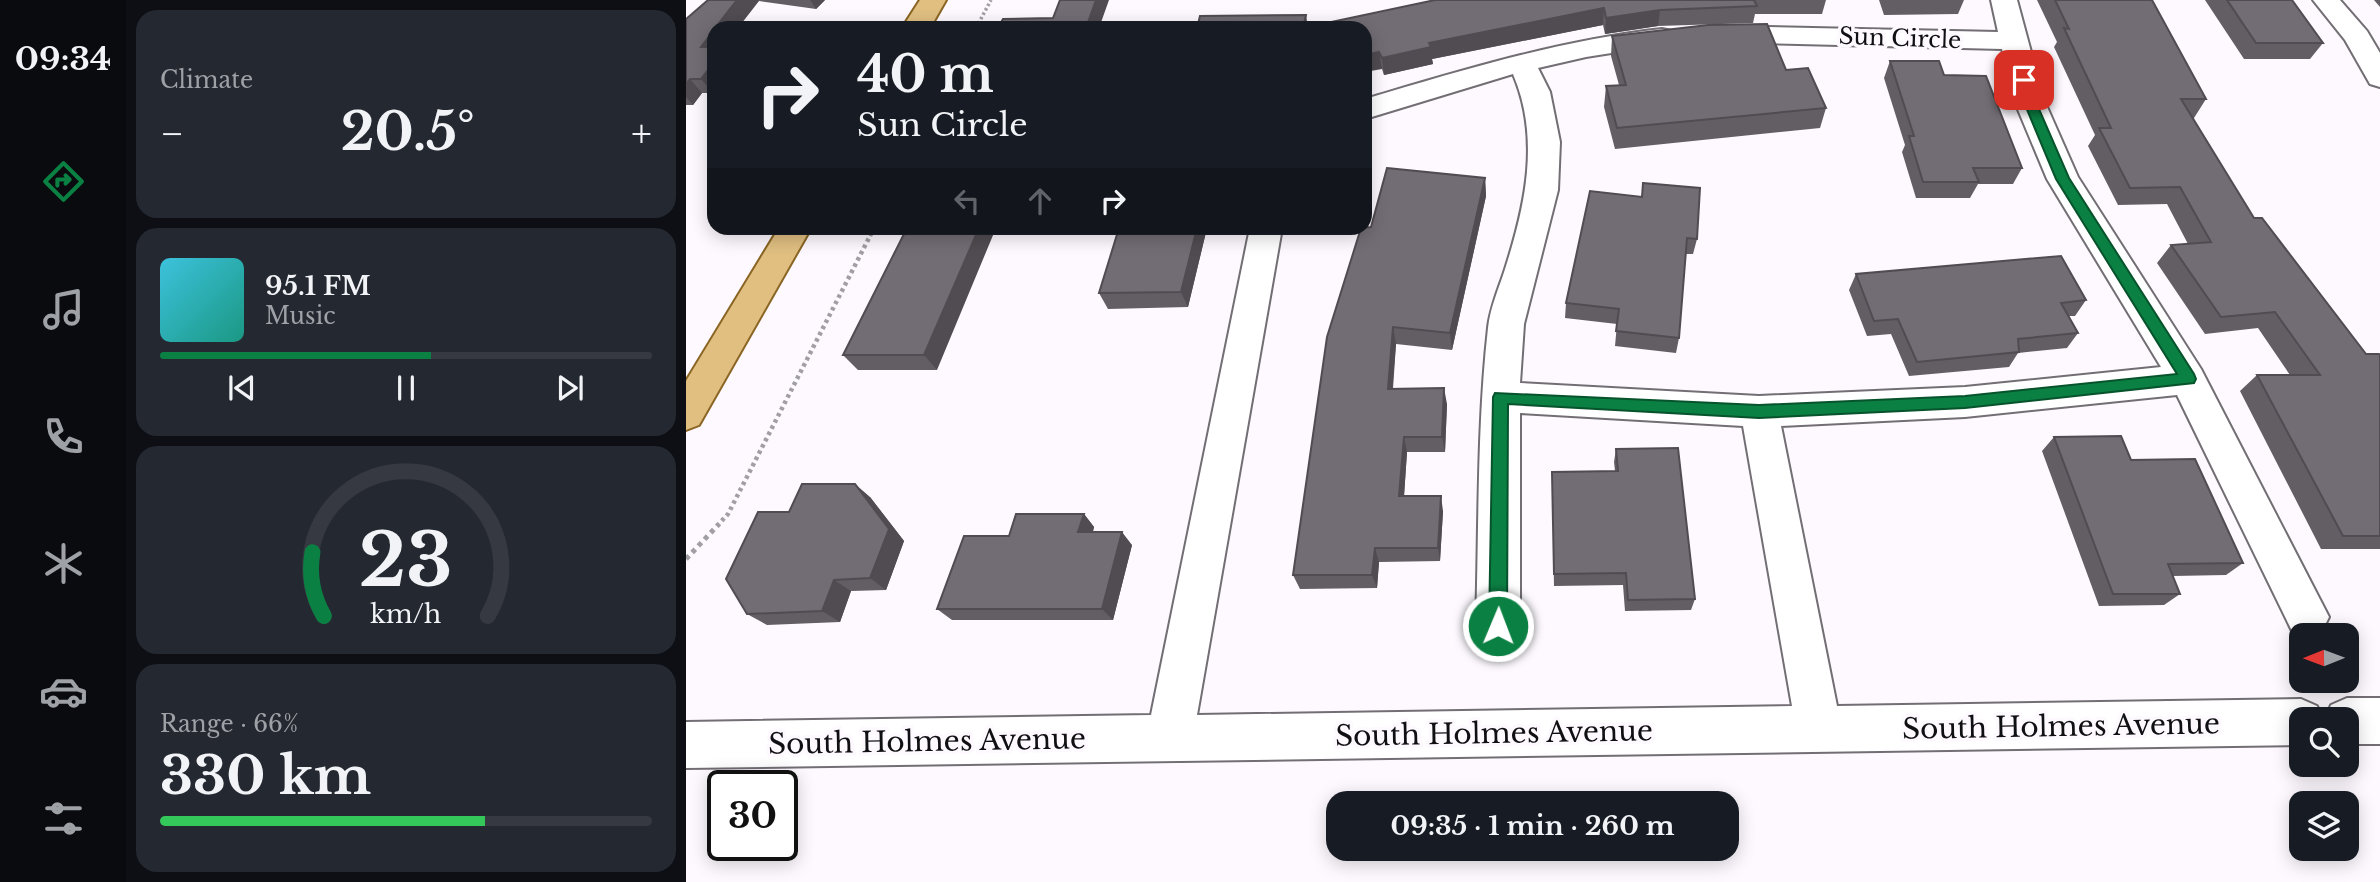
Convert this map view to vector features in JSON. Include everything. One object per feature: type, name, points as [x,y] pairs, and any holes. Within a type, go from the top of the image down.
[{"type":"main road","points":[[920,21],[933,0]]},
{"type":"main road","points":[[686,414],[791,235]]},
{"type":"street","points":[[2004,0],[2029,100],[2063,179],[2189,379],[2307,617]]},
{"type":"street","points":[[2326,0],[2357,37],[2380,78]]},
{"type":"street","name":"Sun Circle","points":[[1372,107],[1522,63],[1582,49],[1658,37],[1730,33],[2014,41]]},
{"type":"street","points":[[1498,626],[1501,397],[1506,324],[1542,190],[1545,142],[1535,92],[1522,63]]},
{"type":"street","points":[[1170,738],[1265,235]]},
{"type":"street","points":[[1501,397],[1759,411],[1965,402],[2189,379]]},
{"type":"street","points":[[1759,411],[1819,729]]},
{"type":"street","points":[[2359,721],[2380,721]]},
{"type":"street","name":"South Holmes Avenue","points":[[686,745],[2289,722]]},
{"type":"path","points":[[980,21],[991,0]]},
{"type":"path","points":[[686,559],[728,514],[870,235]]},
{"type":"building","points":[[708,0],[737,0],[720,21],[707,21],[707,39],[701,47],[707,47],[707,71],[701,79],[690,79],[686,84],[686,19]]},
{"type":"building","points":[[1060,0],[1096,0],[1088,21],[1002,21],[1003,19],[1053,18]]},
{"type":"building","points":[[1435,0],[1754,0],[1757,6],[1660,10],[1606,18],[1604,8],[1429,43],[1431,47],[1382,58],[1379,52],[1372,54],[1372,21],[1336,21]]},
{"type":"building","points":[[2055,0],[2152,0],[2206,99],[2181,99],[2254,218],[2262,218],[2366,354],[2380,355],[2380,536],[2343,536],[2257,375],[2320,375],[2275,312],[2221,317],[2171,245],[2211,242],[2180,187],[2130,188],[2099,128],[2111,128],[2064,28],[2069,29]]},
{"type":"building","points":[[2227,0],[2292,0],[2323,43],[2256,43]]},
{"type":"building","points":[[1306,15],[1305,21],[1199,21],[1200,16]]},
{"type":"building","points":[[1767,24],[1786,70],[1808,68],[1826,108],[1617,128],[1606,86],[1626,85],[1612,36],[1708,25]]},
{"type":"building","points":[[1890,61],[1939,61],[1944,75],[1986,76],[2022,168],[1973,168],[1979,182],[1923,182],[1909,136],[1914,136]]},
{"type":"building","points":[[1387,168],[1485,178],[1450,333],[1393,327],[1388,389],[1444,388],[1442,437],[1404,437],[1399,496],[1441,496],[1438,548],[1375,548],[1372,575],[1293,575],[1327,337],[1359,235],[1372,235],[1372,223]]},
{"type":"building","points":[[1643,183],[1700,188],[1697,239],[1687,238],[1679,338],[1616,331],[1619,309],[1566,303],[1590,191],[1642,197]]},
{"type":"building","points":[[903,235],[976,235],[924,355],[843,355]]},
{"type":"building","points":[[1117,235],[1195,235],[1181,292],[1099,293]]},
{"type":"building","points":[[2061,256],[2086,300],[2061,303],[2078,333],[2018,339],[2019,352],[1917,362],[1898,319],[1874,321],[1856,274]]},
{"type":"building","points":[[2121,436],[2131,460],[2195,459],[2243,563],[2168,564],[2180,594],[2113,594],[2054,437]]},
{"type":"building","points":[[1678,448],[1695,599],[1628,600],[1626,573],[1554,574],[1552,472],[1618,471],[1616,449]]},
{"type":"building","points":[[802,484],[855,484],[889,529],[870,578],[834,580],[822,611],[747,614],[726,579],[758,512],[789,512]]},
{"type":"building","points":[[1016,514],[1084,514],[1078,532],[1122,532],[1102,609],[937,609],[964,536],[1009,536]]},
{"type":"route","points":[[1498,626],[1501,397],[1759,411],[1965,402],[2189,379],[2063,179],[2029,100],[2024,80]]}]
